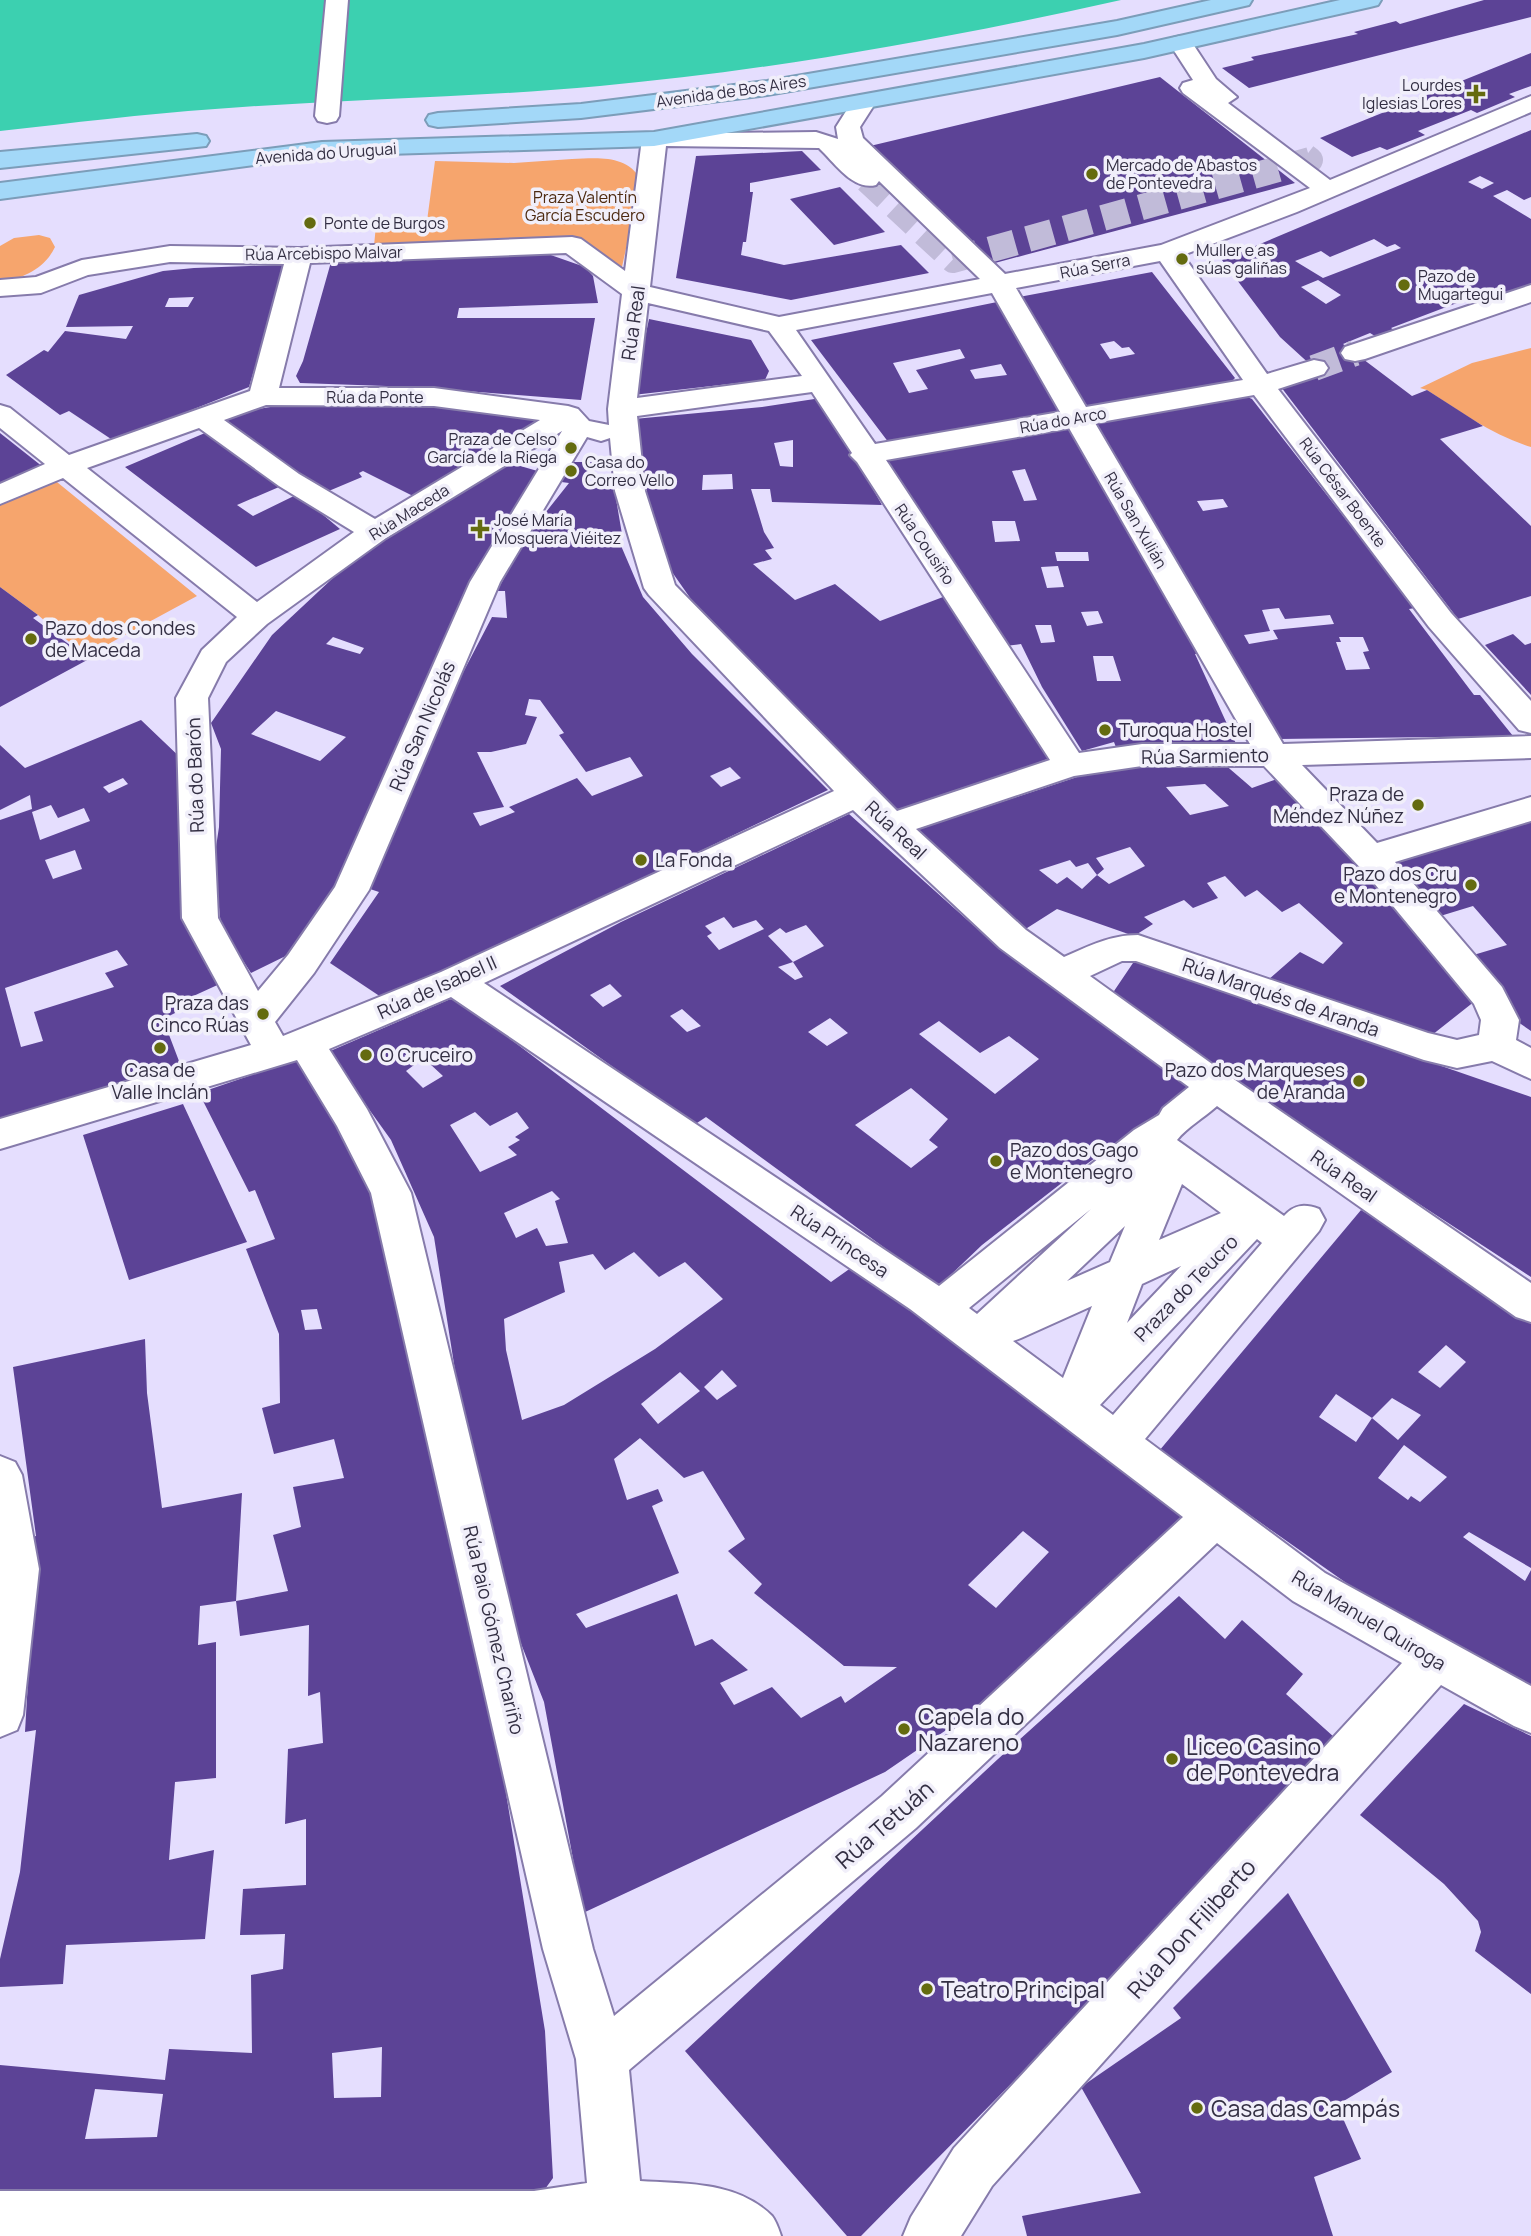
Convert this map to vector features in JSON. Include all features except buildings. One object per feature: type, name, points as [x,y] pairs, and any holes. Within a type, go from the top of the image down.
[{"type":"highway","name":"Avenida de Bos Aires","points":[[419,121],[581,111],[767,88],[1117,28],[1241,0]]},
{"type":"highway","name":"Avenida de Bos Aires","points":[[654,139],[1181,43],[1370,0]]},
{"type":"highway","points":[[0,160],[365,125]]},
{"type":"highway","name":"Avenida do Uruguai","points":[[0,191],[322,149],[654,139]]},
{"type":"street","points":[[328,109],[337,0]]},
{"type":"street","points":[[1181,43],[1207,84],[1297,150]]},
{"type":"street","points":[[1207,84],[1192,88],[1328,190]]},
{"type":"street","name":"Rúa San Xulián","points":[[864,102],[848,127],[851,140],[1000,284],[1273,755],[1371,857],[1489,998],[1500,1020],[1496,1046]]},
{"type":"street","name":"Rúa Serra","points":[[637,292],[779,325],[1167,252],[1328,190],[1531,103]]},
{"type":"street","points":[[654,139],[816,139],[828,143],[867,180]]},
{"type":"street","name":"Rúa Real","points":[[654,139],[623,422],[630,491],[660,588],[857,794],[1013,939],[1216,1086],[1531,1305]]},
{"type":"street","name":"Rúa Arcebispo Malvar","points":[[0,288],[41,285],[82,268],[170,254],[299,256],[572,245],[637,292]]},
{"type":"street","name":"Rúa César Boente","points":[[1167,252],[1261,384],[1440,620],[1531,722]]},
{"type":"street","points":[[0,495],[68,465],[263,396],[299,256]]},
{"type":"street","points":[[1355,353],[1531,293]]},
{"type":"street","name":"Rúa Cousiño","points":[[779,325],[820,382],[865,455],[1070,765]]},
{"type":"street","name":"Rúa do Arco","points":[[865,455],[1261,384],[1314,368]]},
{"type":"street","name":"Rúa da Ponte","points":[[263,396],[434,397],[537,409],[573,421],[623,422],[820,382]]},
{"type":"street","points":[[0,414],[68,465],[256,617]]},
{"type":"street","points":[[204,419],[289,480],[376,532]]},
{"type":"street","name":"Rúa Maceda","points":[[256,617],[376,532],[573,421]]},
{"type":"street","name":"Rúa San Nicolás","points":[[257,1019],[301,964],[351,890],[485,582],[573,421]]},
{"type":"street","name":"Rúa do Barón","points":[[256,617],[212,657],[192,698],[200,918],[257,1019],[290,1048]]},
{"type":"street","name":"Rúa Sarmiento","points":[[890,826],[1070,765],[1142,755],[1273,755],[1531,747]]},
{"type":"street","name":"Rúa de Isabel II","points":[[0,1134],[290,1048],[454,981],[857,794]]},
{"type":"street","points":[[1371,857],[1531,808]]},
{"type":"street","name":"Rúa Marqués de Aranda","points":[[1060,974],[1118,948],[1138,948],[1424,1046],[1457,1054],[1496,1046]]},
{"type":"street","name":"Rúa Princesa","points":[[454,981],[939,1309],[1214,1517]]},
{"type":"street","points":[[1496,1046],[1531,1065]]},
{"type":"street","name":"Rúa Paio Gómez Chariño","points":[[290,1048],[353,1119],[391,1193],[568,1949],[602,2059],[613,2221]]},
{"type":"street","points":[[979,1338],[1166,1136],[1216,1086]]},
{"type":"street","points":[[939,1309],[1166,1136]]},
{"type":"street","points":[[1166,1136],[1254,1216]]},
{"type":"street","points":[[1071,1409],[1127,1273],[1166,1136]]},
{"type":"street","points":[[1116,1443],[1342,1175]]},
{"type":"street","points":[[979,1338],[1254,1216],[1303,1223]]},
{"type":"street","name":"Praza do Teucro","points":[[1071,1409],[1254,1216]]},
{"type":"street","points":[[0,1475],[18,1569],[0,1714]]},
{"type":"street","name":"Rúa Tetuán","points":[[602,2059],[899,1812],[1214,1517]]},
{"type":"street","name":"Rúa Manuel Quiroga","points":[[1214,1517],[1309,1587],[1531,1712]]},
{"type":"street","name":"Rúa Don Filiberto","points":[[930,2236],[973,2167],[1435,1659]]},
{"type":"street","points":[[0,2218],[534,2218],[613,2221],[721,2214],[754,2236]]},
{"type":"green space","name":"Praza Valentín García Escudero","points":[[611,159],[628,166],[641,180],[620,276],[564,249],[374,246],[376,225],[427,221],[435,161],[514,163]]},
{"type":"green space","points":[[39,235],[50,238],[55,247],[50,255],[32,272],[0,284],[0,246],[14,238]]},
{"type":"green space","points":[[1531,348],[1531,447],[1490,429],[1420,388],[1472,363]]},
{"type":"green space","points":[[52,478],[197,596],[112,642],[89,659],[38,615],[0,587],[0,501]]},
{"type":"shaded area","points":[[0,0],[1121,0],[862,51],[666,79],[504,93],[188,111],[0,131]]},
{"type":"tunnel","points":[[867,180],[953,260],[1310,160],[1297,150]]},
{"type":"tunnel","points":[[1314,368],[1355,353]]},
{"type":"place","name":"Lourdes Iglesias Lores","points":[[1476,94]]},
{"type":"place","name":"Mercado de Abastos de Pontevedra","points":[[1092,174]]},
{"type":"place","name":"Ponte de Burgos","points":[[310,223]]},
{"type":"place","name":"Muller e as súas galiñas","points":[[1182,259]]},
{"type":"place","name":"Pazo de Mugartegui","points":[[1404,285]]},
{"type":"place","name":"Praza de Celso García de la Riega","points":[[571,448]]},
{"type":"place","name":"Casa do Correo Vello","points":[[571,471]]},
{"type":"place","name":"José María Mosquera Viéitez","points":[[480,529]]},
{"type":"place","name":"Pazo dos Condes de Maceda","points":[[31,639]]},
{"type":"place","name":"Turoqua Hostel","points":[[1105,730]]},
{"type":"place","name":"Praza de Méndez Núñez","points":[[1418,805]]},
{"type":"place","name":"La Fonda","points":[[641,860]]},
{"type":"place","name":"Pazo dos Cru e Montenegro","points":[[1471,885]]},
{"type":"place","name":"Praza das Cinco Rúas","points":[[263,1014]]},
{"type":"place","name":"Casa de Valle Inclán","points":[[160,1048]]},
{"type":"place","name":"O Cruceiro","points":[[366,1055]]},
{"type":"place","name":"Pazo dos Marqueses de Aranda","points":[[1359,1081]]},
{"type":"place","name":"Pazo dos Gago e Montenegro","points":[[996,1161]]},
{"type":"place","name":"Capela do Nazareno","points":[[904,1729]]},
{"type":"place","name":"Liceo Casino de Pontevedra","points":[[1172,1759]]},
{"type":"place","name":"Teatro Principal","points":[[927,1989]]},
{"type":"place","name":"Casa das Campás","points":[[1197,2108]]}]
